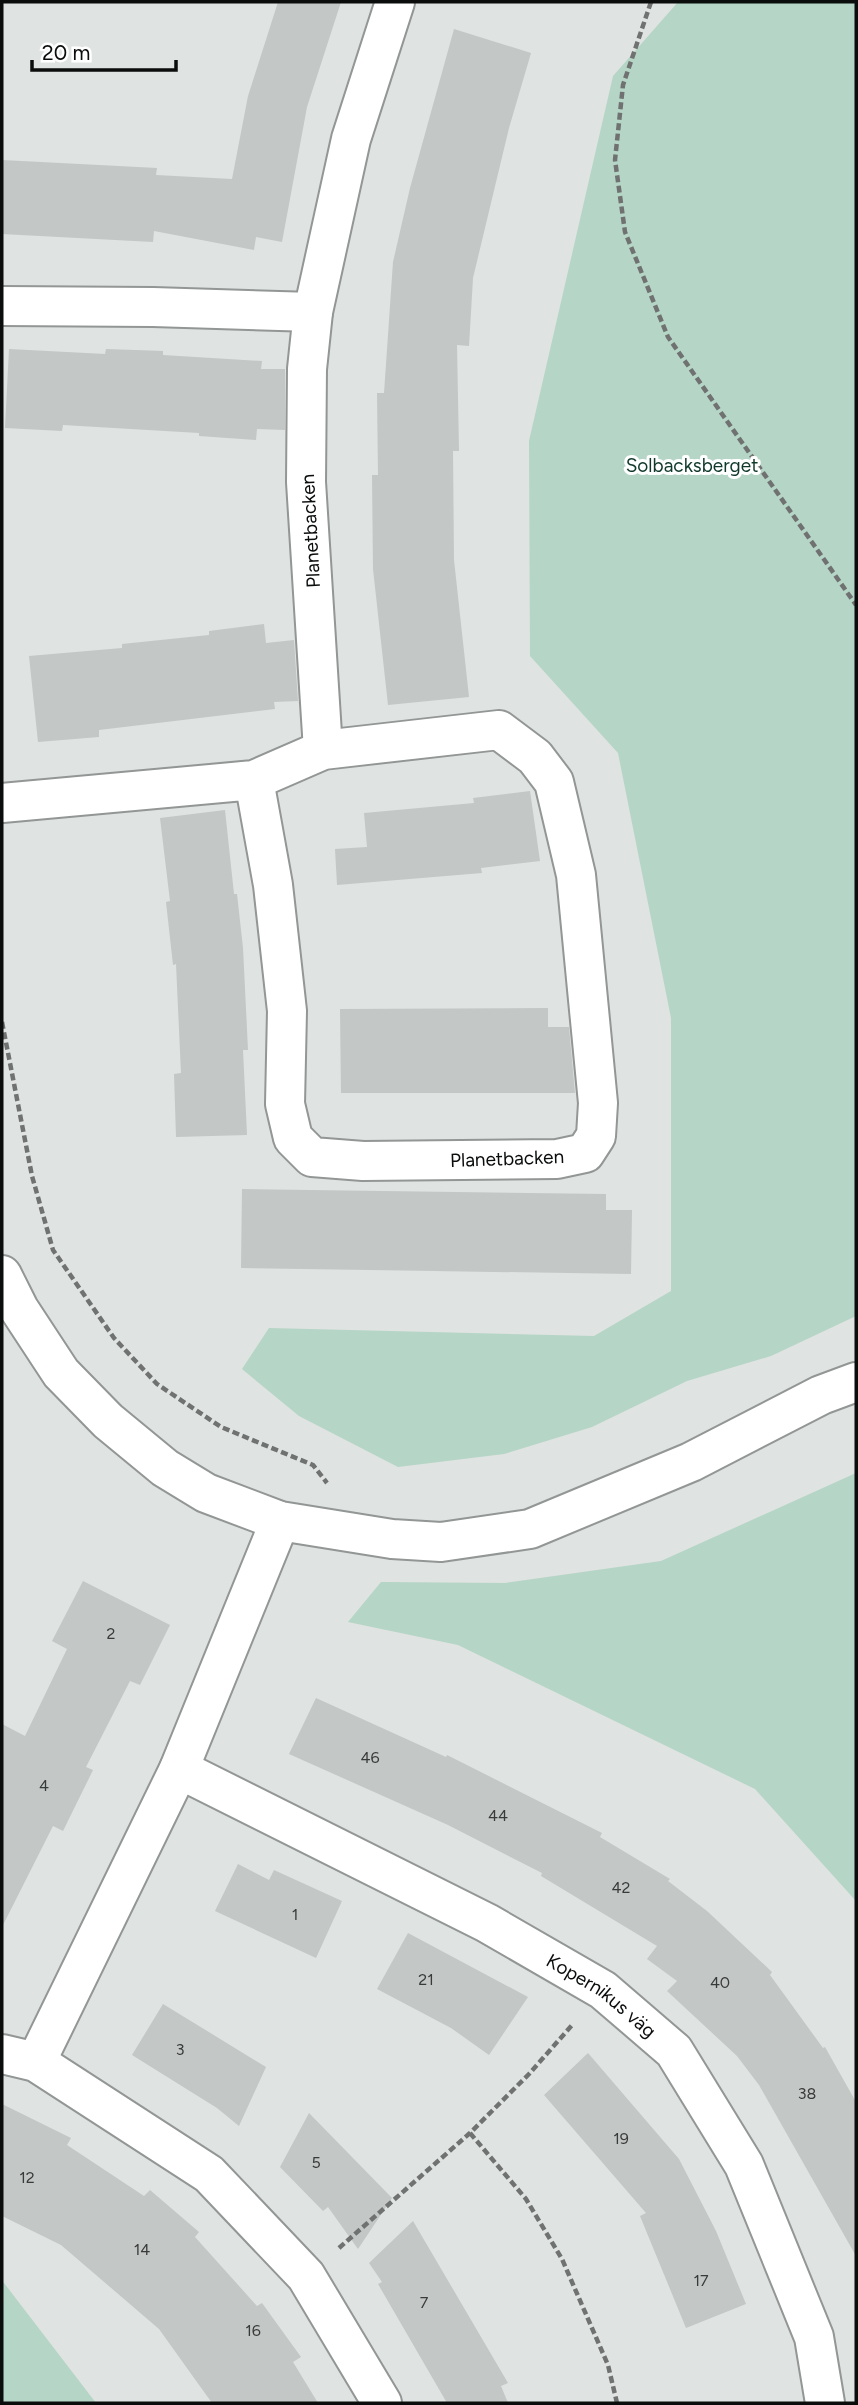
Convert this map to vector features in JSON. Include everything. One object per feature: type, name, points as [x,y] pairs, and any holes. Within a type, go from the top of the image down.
[{"type":"street","name":"Planetbacken","points":[[323,750],[306,482],[307,369],[313,312],[351,139],[395,2]]},
{"type":"street","points":[[2,306],[313,312]]},
{"type":"street","name":"Planetbacken","points":[[2,803],[254,780],[323,750],[499,730],[535,758],[554,782],[576,875],[598,1103],[597,1136],[585,1153],[557,1158],[363,1161],[312,1157],[293,1138],[285,1104],[287,1011],[273,884],[254,780]]},
{"type":"street","points":[[2,1275],[19,1309],[61,1373],[108,1421],[165,1468],[206,1493],[280,1521],[392,1539],[441,1542],[530,1529],[691,1462],[821,1395],[856,1382]]},
{"type":"street","points":[[280,1521],[179,1769],[19,2058],[209,2175],[306,2276],[382,2403]]},
{"type":"street","name":"Kopernikus väg","points":[[179,1769],[487,1923],[603,1990],[674,2051],[744,2165],[814,2337],[825,2403]]},
{"type":"path","points":[[652,2],[624,85],[615,160],[625,232],[668,337],[856,605]]},
{"type":"path","points":[[2,1022],[32,1176],[53,1250],[114,1338],[157,1384],[221,1426],[313,1465],[332,1490]]},
{"type":"path","points":[[306,2276],[470,2133],[529,2074],[603,1990]]},
{"type":"path","points":[[470,2133],[526,2199],[562,2259],[608,2365],[617,2403]]},
{"type":"green space","name":"Solbacksberget","points":[[678,2],[856,2],[856,1316],[771,1356],[687,1381],[592,1427],[504,1454],[398,1467],[299,1416],[242,1369],[269,1328],[594,1336],[671,1291],[671,1018],[618,753],[530,656],[529,441],[613,76]]},
{"type":"green space","points":[[856,1473],[856,1901],[755,1789],[458,1645],[348,1622],[381,1582],[505,1583],[661,1561]]},
{"type":"green space","points":[[2,2282],[4,2283],[96,2403],[2,2403]]},
{"type":"building","points":[[278,2],[341,2],[307,107],[282,242],[256,237],[254,250],[154,231],[153,242],[2,234],[2,160],[157,168],[156,175],[232,179],[248,96]]},
{"type":"building","points":[[454,29],[531,53],[509,128],[473,278],[469,346],[457,345],[459,451],[453,451],[454,560],[469,697],[388,705],[373,569],[372,475],[378,475],[377,393],[384,393],[393,262],[410,188]]},
{"type":"building","points":[[9,349],[105,354],[106,349],[163,351],[163,355],[262,361],[261,369],[285,369],[285,430],[257,429],[256,440],[199,436],[199,433],[63,425],[62,431],[5,428]]},
{"type":"building","points":[[264,624],[266,643],[294,640],[298,701],[274,702],[275,709],[99,730],[99,737],[38,742],[29,656],[122,648],[122,644],[209,635],[209,631]]},
{"type":"building","points":[[530,791],[540,861],[481,868],[482,873],[337,885],[335,849],[367,847],[364,813],[474,803],[473,798]]},
{"type":"building","points":[[225,810],[243,948],[248,1050],[243,1050],[247,1135],[176,1137],[174,1074],[181,1073],[176,964],[173,965],[166,902],[170,901],[160,818]]},
{"type":"building","points":[[548,1008],[548,1027],[569,1027],[575,1093],[341,1093],[340,1009]]},
{"type":"building","points":[[242,1189],[606,1194],[606,1210],[632,1210],[631,1274],[241,1268]]},
{"type":"building","points":[[83,1581],[170,1625],[140,1685],[130,1681],[86,1767],[93,1770],[63,1831],[53,1826],[2,1927],[2,1724],[25,1736],[67,1649],[52,1641]]},
{"type":"building","points":[[316,1698],[446,1757],[447,1755],[602,1833],[600,1837],[670,1879],[668,1881],[707,1911],[772,1972],[770,1975],[823,2048],[825,2047],[856,2102],[856,2256],[759,2085],[737,2056],[667,1991],[677,1981],[647,1959],[657,1946],[541,1876],[542,1873],[448,1825],[289,1754]]},
{"type":"building","points":[[238,1864],[269,1880],[274,1870],[342,1901],[316,1958],[215,1911]]},
{"type":"building","points":[[408,1933],[528,1997],[489,2055],[451,2028],[377,1989]]},
{"type":"building","points":[[163,2004],[266,2067],[239,2126],[217,2108],[132,2055]]},
{"type":"building","points":[[588,2053],[679,2159],[716,2231],[746,2304],[686,2328],[640,2216],[646,2213],[544,2095]]},
{"type":"building","points":[[2,2104],[71,2138],[67,2145],[144,2196],[150,2190],[199,2232],[195,2237],[257,2306],[262,2303],[301,2357],[293,2362],[318,2403],[212,2403],[159,2329],[61,2245],[2,2216]]},
{"type":"building","points":[[309,2113],[392,2198],[358,2249],[328,2207],[323,2211],[280,2167]]},
{"type":"building","points":[[413,2221],[508,2383],[501,2386],[508,2403],[447,2403],[378,2284],[382,2282],[369,2263]]}]
